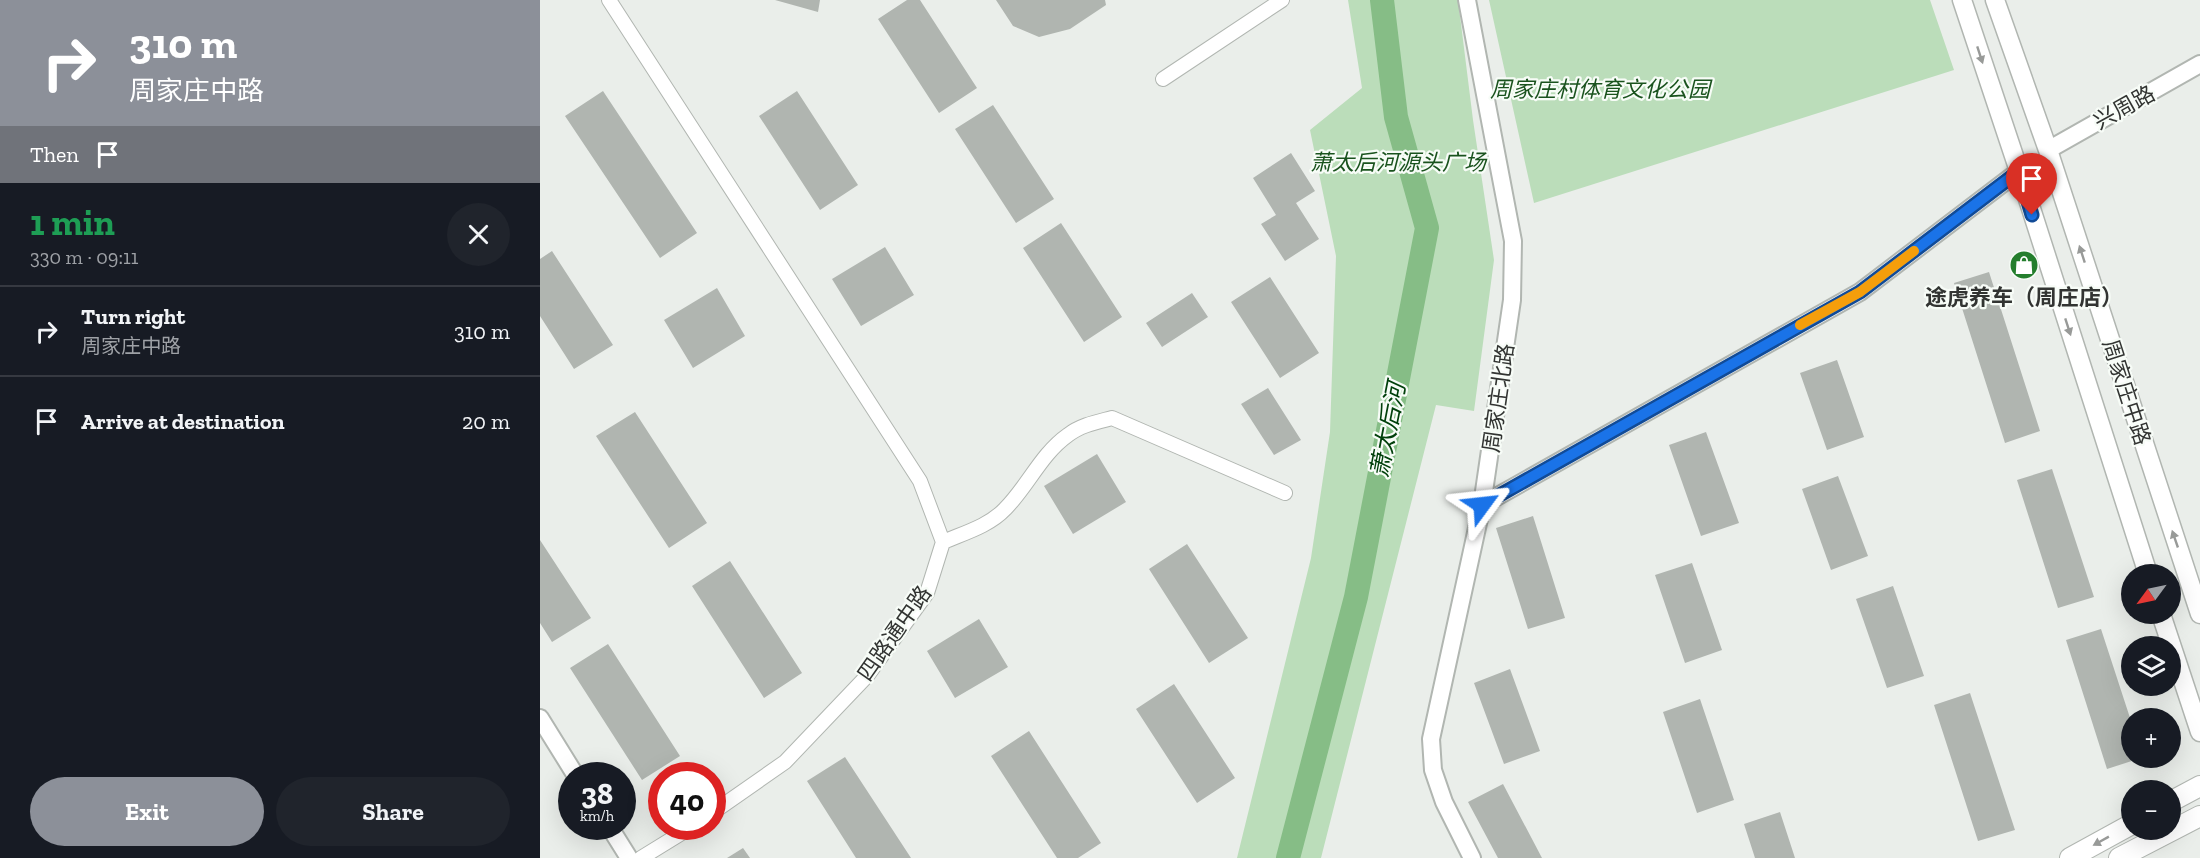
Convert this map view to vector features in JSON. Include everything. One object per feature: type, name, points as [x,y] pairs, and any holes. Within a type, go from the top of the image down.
[{"type":"main road","name":"周家庄中路","points":[[1962,0],[2145,564]]},
{"type":"main road","name":"周家庄中路","points":[[1995,0],[2048,150],[2200,614]]},
{"type":"main road","points":[[2164,624],[2200,732]]},
{"type":"main road","points":[[2181,796],[2200,786]]},
{"type":"main road","points":[[2119,858],[2200,816]]},
{"type":"main road","points":[[2070,858],[2121,830]]},
{"type":"street","points":[[609,0],[920,481],[943,542],[978,527],[1004,511],[1031,478],[1043,459],[1068,435],[1087,425],[1112,418],[1285,493]]},
{"type":"street","points":[[1163,79],[1282,0]]},
{"type":"street","name":"周家庄北路","points":[[1467,0],[1514,241],[1512,300],[1482,505],[1431,739],[1433,770],[1444,802],[1472,858]]},
{"type":"street","name":"兴周路","points":[[2048,150],[2200,64]]},
{"type":"street","points":[[1482,505],[1860,292],[2019,171]]},
{"type":"street","name":"四路通中路","points":[[726,803],[785,762],[867,676],[927,593],[943,542]]},
{"type":"street","points":[[540,718],[567,762]]},
{"type":"street","points":[[618,840],[629,858]]},
{"type":"street","points":[[641,858],[670,840]]},
{"type":"green space","name":"萧太后河源头广场","points":[[1348,0],[1458,0],[1494,260],[1474,411],[1436,405],[1321,858],[1237,858],[1311,558],[1330,432],[1336,256],[1310,130],[1362,88]]},
{"type":"green space","name":"周家庄村体育文化公园","points":[[1489,0],[1930,0],[1954,70],[1534,203]]},
{"type":"building","points":[[775,0],[820,0],[818,12]]},
{"type":"building","points":[[907,0],[920,0],[977,88],[939,113],[878,19]]},
{"type":"building","points":[[996,0],[1105,0],[1106,5],[1070,29],[1039,37],[1013,26]]},
{"type":"building","points":[[603,91],[697,233],[660,258],[565,116]]},
{"type":"building","points":[[797,91],[858,185],[820,210],[759,116]]},
{"type":"building","points":[[993,105],[1054,199],[1016,223],[955,129]]},
{"type":"building","points":[[1291,153],[1315,191],[1296,203],[1319,239],[1285,261],[1261,224],[1276,215],[1253,178]]},
{"type":"building","points":[[1061,223],[1122,317],[1084,342],[1023,248]]},
{"type":"building","points":[[885,247],[914,295],[861,326],[832,279]]},
{"type":"building","points":[[552,251],[613,345],[574,369],[540,316],[540,259]]},
{"type":"building","points":[[1989,272],[2040,431],[2005,443],[1954,283]]},
{"type":"building","points":[[1270,277],[1319,353],[1280,378],[1231,302]]},
{"type":"building","points":[[717,288],[745,336],[693,368],[664,320]]},
{"type":"building","points":[[1192,293],[1208,317],[1162,347],[1146,323]]},
{"type":"building","points":[[1837,360],[1864,437],[1827,450],[1800,373]]},
{"type":"building","points":[[1268,388],[1301,440],[1274,455],[1241,404]]},
{"type":"building","points":[[635,412],[707,523],[669,548],[596,436]]},
{"type":"building","points":[[1706,432],[1739,523],[1701,536],[1669,445]]},
{"type":"building","points":[[1097,454],[1126,502],[1073,534],[1044,486]]},
{"type":"building","points":[[2052,469],[2094,597],[2058,608],[2017,480]]},
{"type":"building","points":[[1838,476],[1868,556],[1831,570],[1802,489]]},
{"type":"building","points":[[1533,516],[1565,618],[1528,629],[1496,528]]},
{"type":"building","points":[[540,540],[591,618],[552,642],[540,623]]},
{"type":"building","points":[[1187,544],[1248,638],[1209,663],[1149,569]]},
{"type":"building","points":[[730,561],[802,673],[764,698],[692,586]]},
{"type":"building","points":[[1692,563],[1722,650],[1685,663],[1655,575]]},
{"type":"building","points":[[1893,586],[1924,676],[1887,688],[1856,599]]},
{"type":"building","points":[[979,619],[1008,667],[955,698],[927,651]]},
{"type":"building","points":[[2101,629],[2127,708],[2121,708],[2121,764],[2107,769],[2066,640]]},
{"type":"building","points":[[608,644],[680,756],[670,762],[648,762],[648,776],[642,780],[636,771],[636,762],[630,762],[570,668]]},
{"type":"building","points":[[1510,669],[1540,751],[1504,764],[1474,683]]},
{"type":"building","points":[[1174,684],[1235,778],[1197,803],[1136,709]]},
{"type":"building","points":[[1970,693],[2015,830],[1978,841],[1934,705]]},
{"type":"building","points":[[1700,699],[1734,800],[1697,813],[1663,712]]},
{"type":"building","points":[[1029,731],[1101,843],[1078,858],[1057,858],[991,756]]},
{"type":"building","points":[[845,757],[911,858],[856,858],[807,781]]},
{"type":"building","points":[[1503,784],[1542,858],[1498,858],[1468,802]]},
{"type":"building","points":[[1780,812],[1795,858],[1755,858],[1744,824]]},
{"type":"building","points":[[743,848],[750,858],[727,858]]},
{"type":"waterway","name":"萧太后河","points":[[1288,858],[1356,597],[1427,228],[1396,117],[1382,0]]},
{"type":"slow traffic","points":[[1800,325],[1860,292],[1914,251]]},
{"type":"place","name":"途虎养车（周庄店）","points":[[2024,265]]},
{"type":"route","points":[[1482,505],[1860,292],[2019,171],[2032,215]]}]
